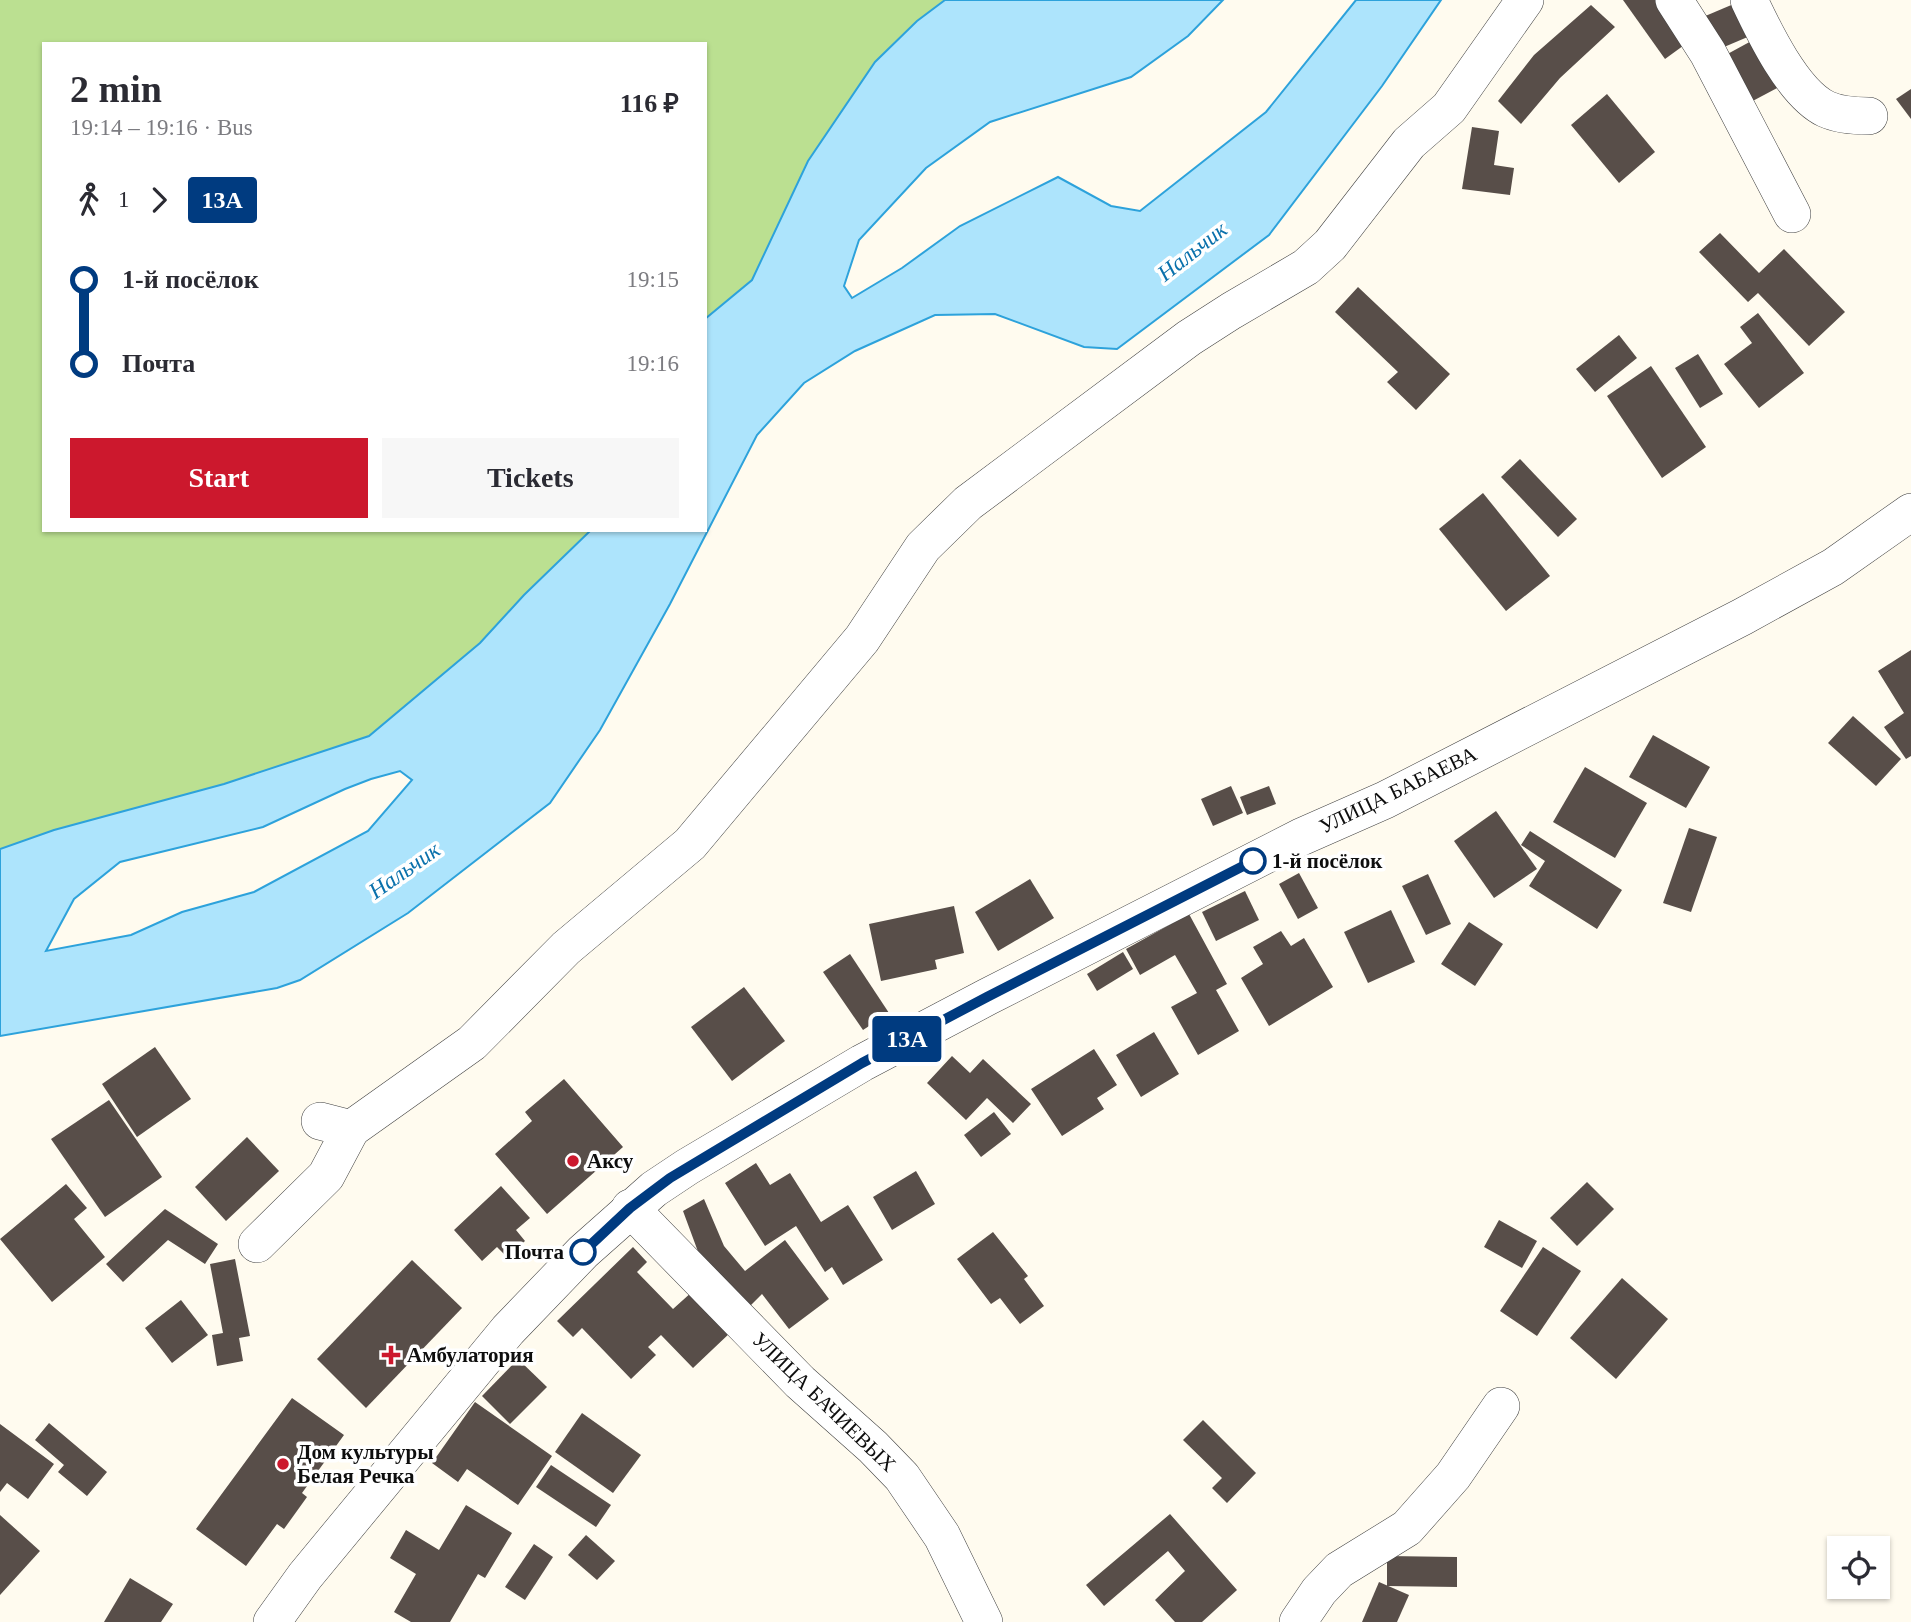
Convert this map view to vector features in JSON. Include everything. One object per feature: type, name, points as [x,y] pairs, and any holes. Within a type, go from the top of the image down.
[{"type":"street","points":[[257,1244],[326,1176],[336,1125],[472,1043],[566,948],[690,844],[862,639],[923,547],[968,503],[1189,338],[1306,267],[1330,245],[1409,143],[1449,107],[1525,0]]},
{"type":"street","points":[[1674,0],[1708,53],[1792,214]]},
{"type":"street","points":[[1749,0],[1785,67],[1805,91],[1825,109],[1846,115],[1869,117]]},
{"type":"street","name":"УЛИЦА БАБАЕВА","points":[[272,1622],[304,1576],[508,1331],[583,1252],[630,1208],[687,1167],[862,1063],[987,997],[1301,836],[1385,800],[1742,617],[1833,567],[1911,512]]},
{"type":"street","name":"УЛИЦА БАЧИЕВЫХ","points":[[630,1208],[800,1382],[873,1447],[902,1477],[942,1536],[984,1622]]},
{"type":"street","points":[[1298,1622],[1319,1591],[1339,1570],[1407,1528],[1453,1476],[1502,1406]]},
{"type":"green space","points":[[0,0],[945,0],[917,21],[875,62],[808,161],[752,280],[707,317],[707,42],[42,42],[42,532],[589,532],[524,595],[480,643],[369,736],[224,784],[54,830],[0,849]]},
{"type":"water","name":"Нальчик","points":[[945,0],[1223,0],[1188,36],[1131,77],[990,122],[926,168],[859,240],[844,286],[852,298],[902,268],[960,226],[1058,177],[1111,206],[1140,211],[1266,112],[1356,0],[1441,0],[1382,86],[1269,235],[1117,349],[1084,347],[995,314],[935,315],[855,351],[804,383],[757,435],[670,604],[600,730],[550,803],[408,913],[300,980],[277,988],[0,1036],[0,849],[54,830],[224,784],[369,736],[480,643],[524,595],[589,532],[707,532],[707,317],[752,280],[808,161],[875,62],[917,21]],"holes":[[[400,771],[412,780],[368,831],[254,892],[182,912],[131,935],[46,951],[74,899],[120,862],[263,827],[345,789]]]},
{"type":"building","points":[[1623,0],[1656,0],[1687,43],[1665,59]]},
{"type":"building","points":[[1736,3],[1750,36],[1717,50],[1703,17]]},
{"type":"building","points":[[1591,5],[1615,27],[1560,78],[1521,124],[1498,101],[1534,55]]},
{"type":"building","points":[[1755,39],[1781,86],[1747,104],[1722,57]]},
{"type":"building","points":[[1911,89],[1911,119],[1896,99]]},
{"type":"building","points":[[1607,94],[1655,152],[1619,183],[1571,125]]},
{"type":"building","points":[[1472,127],[1499,131],[1494,165],[1514,168],[1510,195],[1462,189]]},
{"type":"building","points":[[1720,233],[1759,273],[1784,249],[1845,312],[1809,346],[1758,293],[1748,302],[1699,252]]},
{"type":"building","points":[[1358,287],[1450,374],[1416,410],[1387,382],[1398,372],[1335,312]]},
{"type":"building","points":[[1758,313],[1804,373],[1759,408],[1724,364],[1752,343],[1740,327]]},
{"type":"building","points":[[1619,335],[1637,358],[1595,392],[1576,369]]},
{"type":"building","points":[[1698,354],[1723,394],[1700,408],[1675,368]]},
{"type":"building","points":[[1651,366],[1706,447],[1662,478],[1607,396]]},
{"type":"building","points":[[1520,459],[1577,519],[1558,537],[1501,477]]},
{"type":"building","points":[[1483,493],[1550,576],[1506,611],[1439,529]]},
{"type":"building","points":[[1911,650],[1911,756],[1906,759],[1884,727],[1904,713],[1878,671]]},
{"type":"building","points":[[1853,716],[1901,759],[1876,786],[1828,743]]},
{"type":"building","points":[[1653,735],[1710,767],[1686,808],[1629,777]]},
{"type":"building","points":[[1585,767],[1647,803],[1615,858],[1553,822]]},
{"type":"building","points":[[1231,786],[1243,813],[1213,826],[1201,799]]},
{"type":"building","points":[[1269,786],[1276,804],[1247,815],[1240,797]]},
{"type":"building","points":[[1496,811],[1537,869],[1494,898],[1454,841]]},
{"type":"building","points":[[1689,828],[1717,837],[1691,912],[1663,903]]},
{"type":"building","points":[[1530,831],[1622,890],[1597,929],[1529,886],[1545,861],[1521,845]]},
{"type":"building","points":[[1299,873],[1318,908],[1298,919],[1279,884]]},
{"type":"building","points":[[1428,874],[1451,924],[1426,935],[1402,886]]},
{"type":"building","points":[[1030,879],[1054,918],[998,951],[975,912]]},
{"type":"building","points":[[1245,891],[1259,920],[1216,941],[1202,912]]},
{"type":"building","points":[[954,906],[964,953],[935,960],[937,969],[881,981],[869,924]]},
{"type":"building","points":[[1391,910],[1415,962],[1368,983],[1344,932]]},
{"type":"building","points":[[1189,914],[1227,984],[1216,990],[1239,1031],[1198,1055],[1171,1007],[1197,993],[1175,955],[1140,975],[1126,949]]},
{"type":"building","points":[[1469,922],[1503,944],[1475,986],[1441,964]]},
{"type":"building","points":[[1281,931],[1291,946],[1304,938],[1333,987],[1269,1026],[1241,978],[1263,964],[1253,947]]},
{"type":"building","points":[[1123,952],[1133,969],[1097,991],[1087,974]]},
{"type":"building","points":[[850,954],[889,1013],[863,1030],[823,972]]},
{"type":"building","points":[[744,987],[785,1041],[732,1081],[691,1027]]},
{"type":"building","points":[[1154,1032],[1179,1074],[1141,1097],[1116,1055]]},
{"type":"building","points":[[155,1047],[191,1099],[137,1137],[102,1084]]},
{"type":"building","points":[[1094,1049],[1117,1085],[1097,1098],[1104,1109],[1062,1136],[1031,1089]]},
{"type":"building","points":[[952,1056],[970,1073],[983,1059],[1031,1104],[1013,1123],[987,1098],[966,1120],[927,1083]]},
{"type":"building","points":[[564,1079],[623,1147],[547,1214],[495,1154],[532,1121],[525,1112]]},
{"type":"building","points":[[109,1100],[162,1177],[105,1217],[51,1139]]},
{"type":"building","points":[[994,1112],[1011,1134],[981,1157],[964,1135]]},
{"type":"building","points":[[247,1137],[279,1171],[226,1221],[195,1187]]},
{"type":"building","points":[[756,1163],[770,1185],[790,1173],[821,1222],[848,1205],[883,1260],[843,1285],[832,1267],[825,1272],[796,1226],[765,1246],[725,1183]]},
{"type":"building","points":[[916,1171],[935,1204],[892,1230],[873,1197]]},
{"type":"building","points":[[1587,1182],[1614,1209],[1577,1246],[1550,1218]]},
{"type":"building","points":[[66,1184],[87,1208],[74,1219],[105,1257],[52,1302],[0,1239]]},
{"type":"building","points":[[501,1186],[530,1218],[516,1230],[525,1241],[507,1257],[497,1247],[482,1261],[454,1230]]},
{"type":"building","points":[[704,1199],[724,1246],[745,1271],[785,1240],[829,1299],[789,1329],[762,1294],[749,1307],[700,1257],[683,1211]]},
{"type":"building","points":[[165,1209],[218,1244],[205,1264],[168,1240],[123,1282],[106,1264]]},
{"type":"building","points":[[1499,1220],[1537,1241],[1522,1268],[1484,1247]]},
{"type":"building","points":[[993,1232],[1028,1276],[1024,1279],[1044,1306],[1020,1324],[1000,1298],[991,1304],[957,1259]]},
{"type":"building","points":[[633,1247],[647,1262],[637,1272],[673,1309],[693,1291],[732,1331],[693,1368],[661,1335],[648,1347],[656,1355],[631,1379],[582,1328],[573,1337],[557,1321]]},
{"type":"building","points":[[1543,1247],[1581,1271],[1537,1336],[1500,1311]]},
{"type":"building","points":[[235,1259],[250,1336],[239,1338],[243,1361],[217,1366],[212,1335],[223,1333],[210,1264]]},
{"type":"building","points":[[412,1260],[462,1308],[366,1408],[317,1359]]},
{"type":"building","points":[[1622,1278],[1668,1319],[1616,1379],[1570,1338]]},
{"type":"building","points":[[181,1300],[208,1335],[172,1363],[145,1328]]},
{"type":"building","points":[[518,1359],[547,1387],[510,1424],[482,1396]]},
{"type":"building","name":"Дом культуры Белая Речка","points":[[292,1398],[344,1435],[302,1493],[307,1497],[284,1529],[277,1524],[246,1566],[196,1529]]},
{"type":"building","points":[[475,1402],[552,1456],[518,1505],[467,1469],[458,1482],[432,1463]]},
{"type":"building","points":[[582,1413],[641,1455],[613,1493],[555,1452]]},
{"type":"building","points":[[1203,1420],[1256,1473],[1227,1503],[1212,1488],[1222,1478],[1183,1440]]},
{"type":"building","points":[[49,1423],[107,1472],[87,1496],[58,1472],[64,1465],[35,1440]]},
{"type":"building","points":[[0,1424],[54,1464],[28,1499],[7,1483],[0,1492]]},
{"type":"building","points":[[551,1465],[611,1505],[596,1527],[536,1487]]},
{"type":"building","points":[[466,1505],[512,1533],[485,1578],[478,1574],[450,1622],[411,1622],[394,1612],[416,1574],[390,1558],[406,1530],[439,1550]]},
{"type":"building","points":[[1170,1514],[1237,1590],[1202,1622],[1175,1622],[1155,1600],[1185,1571],[1168,1551],[1104,1606],[1086,1585]]},
{"type":"building","points":[[0,1515],[40,1551],[0,1595]]},
{"type":"building","points":[[586,1535],[615,1561],[597,1580],[568,1555]]},
{"type":"building","points":[[534,1544],[553,1557],[525,1600],[505,1587]]},
{"type":"building","points":[[1387,1556],[1457,1557],[1457,1587],[1387,1586]]},
{"type":"building","points":[[130,1578],[173,1604],[161,1622],[104,1622]]},
{"type":"building","points":[[1379,1582],[1409,1595],[1397,1622],[1362,1622]]},
{"type":"bus line","name":"13А","points":[[583,1252],[630,1208],[670,1178],[862,1063],[1253,861]]},
{"type":"place","name":"1-й посёлок","points":[[1253,861]]},
{"type":"place","name":"Аксу","points":[[573,1161]]},
{"type":"place","name":"Почта","points":[[583,1252]]},
{"type":"place","name":"Амбулатория","points":[[391,1355]]},
{"type":"place","name":"Дом культуры Белая Речка","points":[[283,1464]]}]
